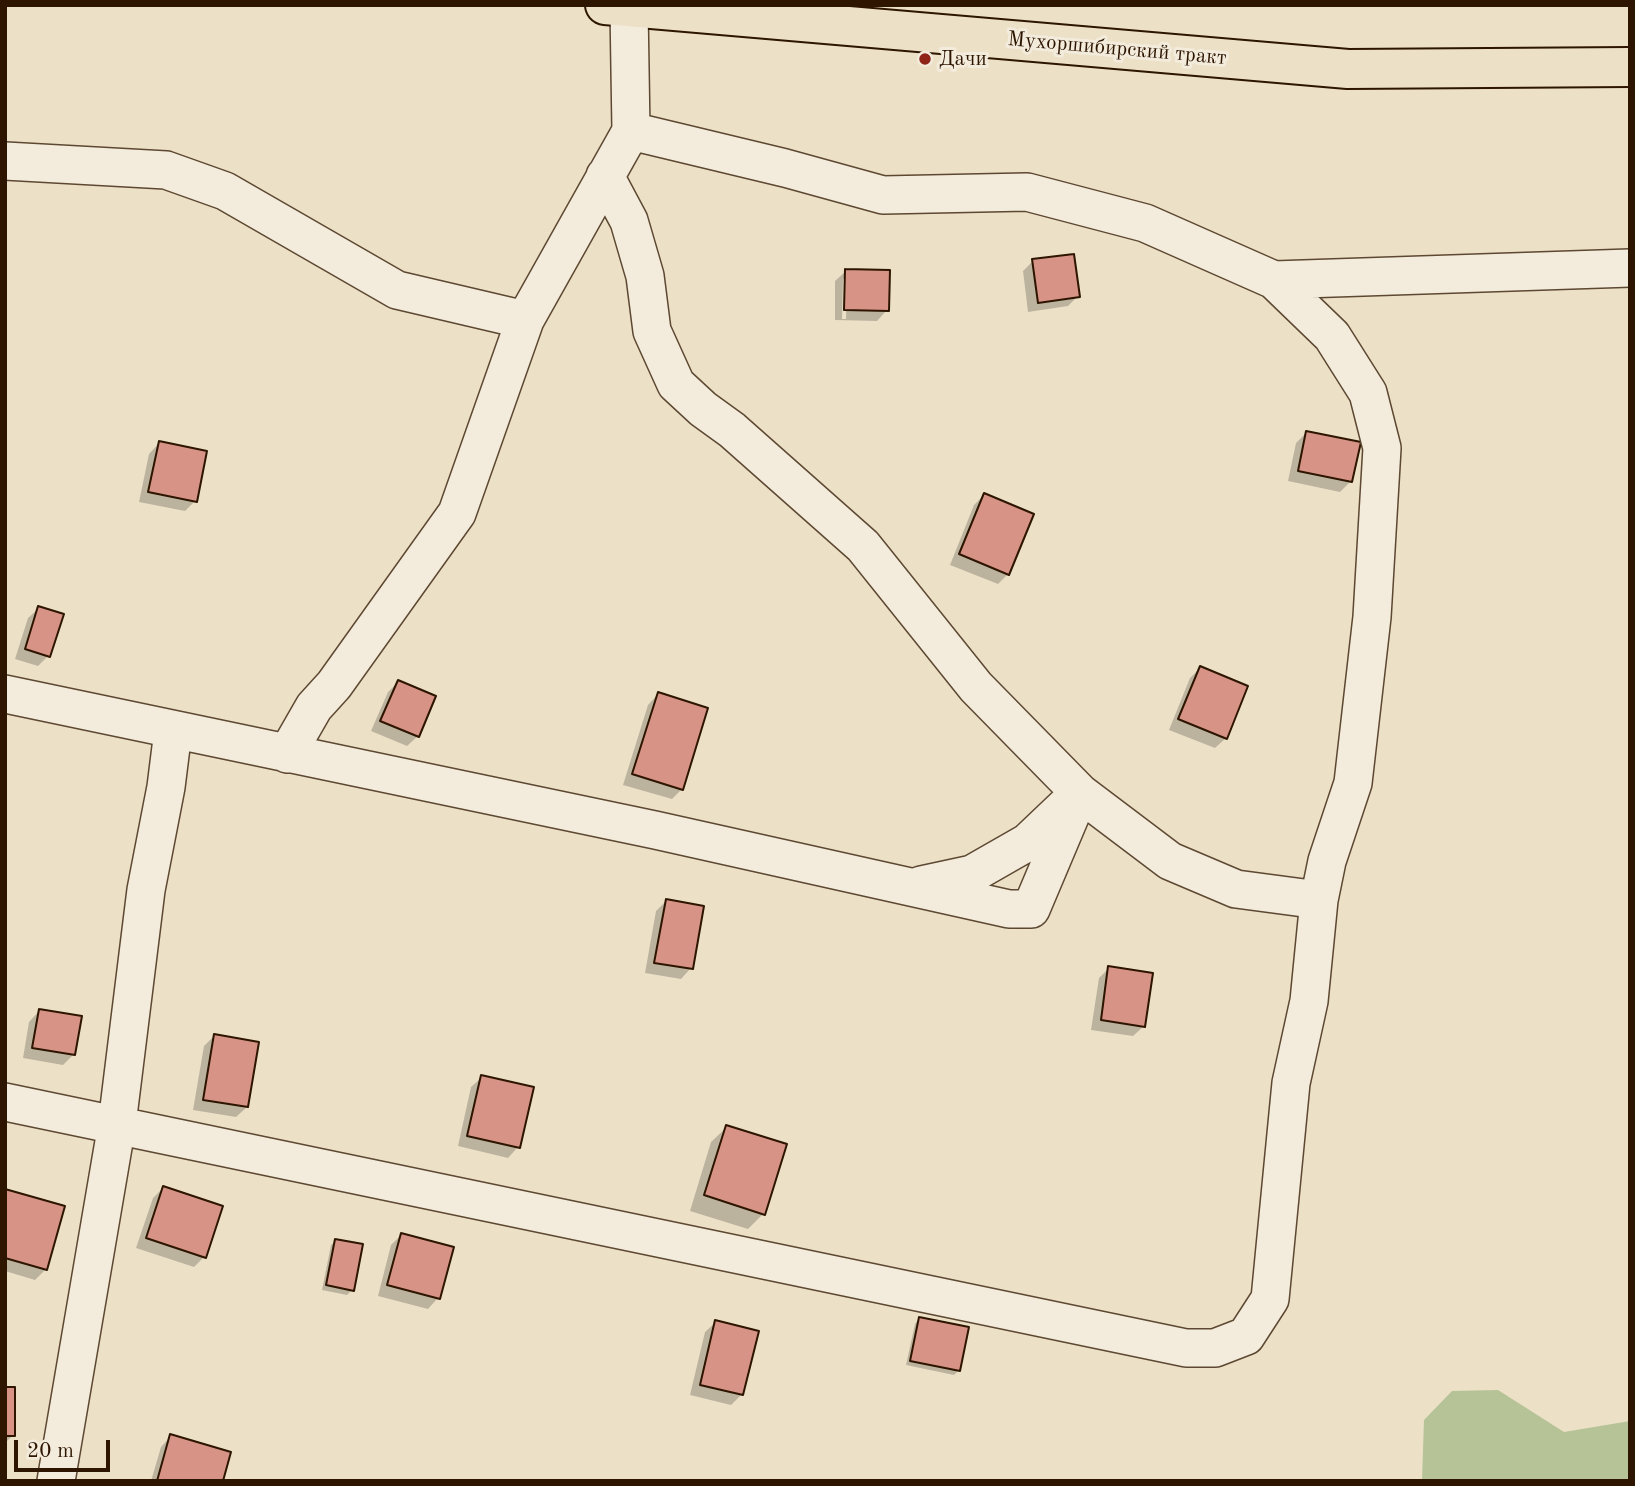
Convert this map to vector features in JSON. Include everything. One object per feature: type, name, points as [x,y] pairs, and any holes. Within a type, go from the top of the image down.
[{"type":"main road","name":"Мухоршибирский тракт","points":[[634,7],[1348,69],[1630,67]]},
{"type":"street","points":[[287,754],[314,707],[334,685],[457,513],[525,320],[631,131],[634,7]]},
{"type":"street","points":[[5,1102],[1186,1348],[1215,1348],[1246,1336],[1270,1300],[1291,1083],[1309,1001],[1319,900],[1327,861],[1353,783],[1372,617],[1382,448],[1368,393],[1332,336],[1274,280],[1145,222],[1027,192],[883,195],[631,131]]},
{"type":"street","points":[[5,161],[166,170],[225,191],[397,290],[525,320]]},
{"type":"street","points":[[605,176],[629,221],[645,276],[652,331],[676,384],[863,545],[976,687],[1080,793],[1170,862],[1236,889],[1319,900]]},
{"type":"street","points":[[1274,280],[1630,268]]},
{"type":"street","points":[[5,694],[655,830],[1009,909],[1031,909],[1080,793]]},
{"type":"street","points":[[56,1481],[117,1124],[146,890],[166,787],[173,731]]},
{"type":"street","points":[[911,887],[972,874],[1028,842],[1080,793]]},
{"type":"green space","points":[[1498,1390],[1564,1432],[1630,1421],[1630,1481],[1422,1481],[1424,1420],[1452,1391]]},
{"type":"building","points":[[1074,254],[1080,297],[1038,303],[1032,259]]},
{"type":"building","points":[[845,269],[890,270],[889,311],[844,310]]},
{"type":"building","points":[[1306,431],[1361,442],[1352,482],[1298,471]]},
{"type":"building","points":[[159,441],[207,451],[197,502],[148,492]]},
{"type":"building","points":[[984,493],[1034,514],[1009,575],[959,554]]},
{"type":"building","points":[[38,606],[64,614],[50,657],[25,649]]},
{"type":"building","points":[[1200,666],[1248,686],[1227,739],[1178,719]]},
{"type":"building","points":[[398,680],[436,696],[419,737],[380,721]]},
{"type":"building","points":[[658,692],[708,708],[683,790],[632,774]]},
{"type":"building","points":[[666,899],[704,906],[693,969],[654,963]]},
{"type":"building","points":[[1108,966],[1153,973],[1145,1027],[1101,1020]]},
{"type":"building","points":[[39,1009],[82,1016],[75,1055],[32,1048]]},
{"type":"building","points":[[214,1034],[259,1042],[248,1107],[203,1100]]},
{"type":"building","points":[[481,1075],[534,1087],[520,1148],[467,1136]]},
{"type":"building","points":[[726,1125],[787,1144],[765,1215],[704,1195]]},
{"type":"building","points":[[163,1186],[223,1206],[206,1258],[146,1238]]},
{"type":"building","points":[[5,1189],[65,1206],[47,1270],[5,1258]]},
{"type":"building","points":[[401,1233],[454,1247],[440,1299],[387,1285]]},
{"type":"building","points":[[335,1239],[363,1244],[354,1291],[326,1285]]},
{"type":"building","points":[[919,1317],[969,1327],[960,1371],[910,1361]]},
{"type":"building","points":[[715,1320],[759,1331],[743,1395],[700,1385]]},
{"type":"building","points":[[5,1387],[15,1387],[15,1436],[5,1436]]},
{"type":"building","points":[[170,1434],[231,1452],[223,1481],[157,1481]]},
{"type":"place","name":"Дачи","points":[[925,59]]}]
